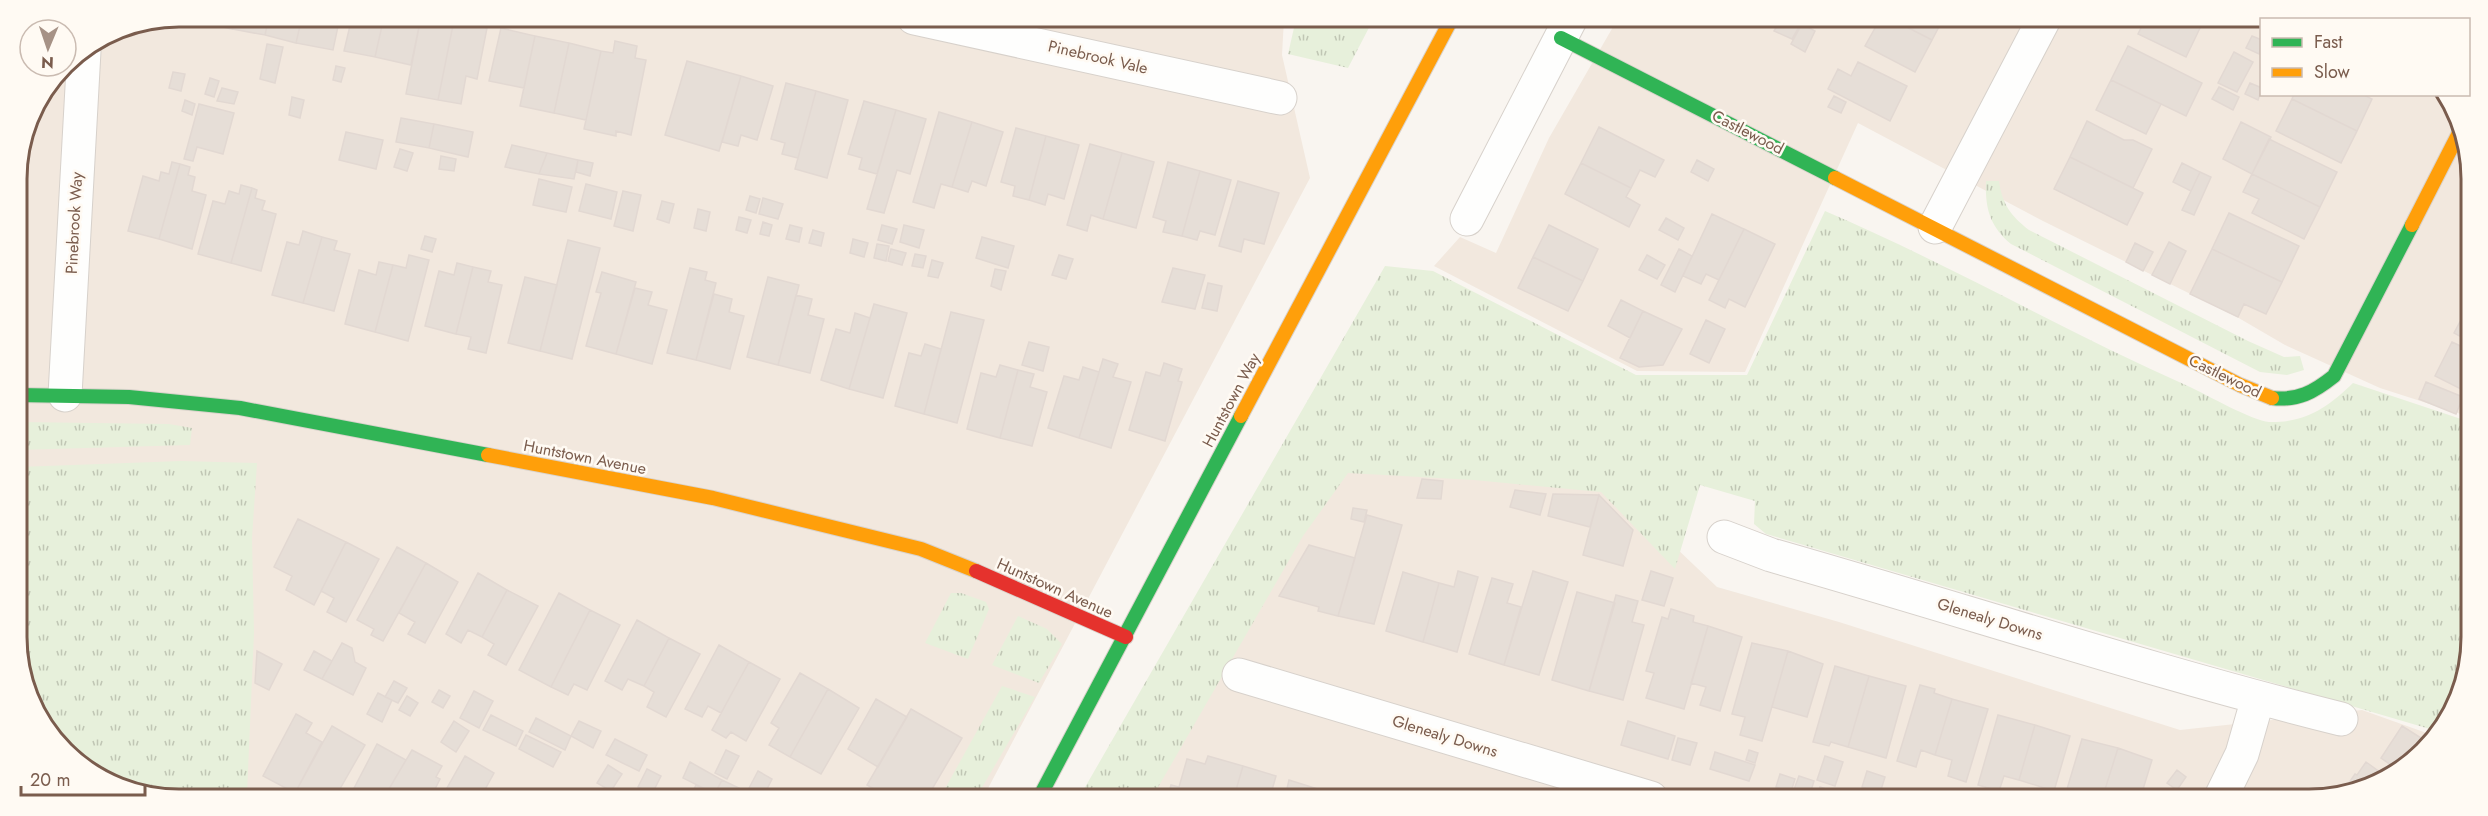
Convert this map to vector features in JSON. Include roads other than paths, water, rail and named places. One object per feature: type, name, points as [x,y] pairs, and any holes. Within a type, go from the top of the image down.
[{"type":"street","name":"Pinebrook Vale","points":[[1000,27],[1048,32],[1280,98]]},
{"type":"street","name":"Huntstown Way","points":[[1044,789],[1447,27]]},
{"type":"street","points":[[1935,227],[2040,27]]},
{"type":"street","name":"Castlewood","points":[[1467,219],[1566,29],[1935,227],[2263,395],[2283,401],[2303,399],[2324,387],[2334,376],[2455,140]]},
{"type":"street","name":"Pinebrook Way","points":[[65,395],[83,62]]},
{"type":"street","name":"Huntstown Avenue","points":[[27,395],[174,400],[262,412],[713,498],[921,549],[1006,583],[1126,637]]},
{"type":"street","name":"Glenealy Downs","points":[[1724,537],[1772,555],[2258,698],[2341,719]]},
{"type":"street","name":"Glenealy Downs","points":[[1239,675],[1621,789]]},
{"type":"street","points":[[2225,789],[2242,754],[2258,698]]}]
